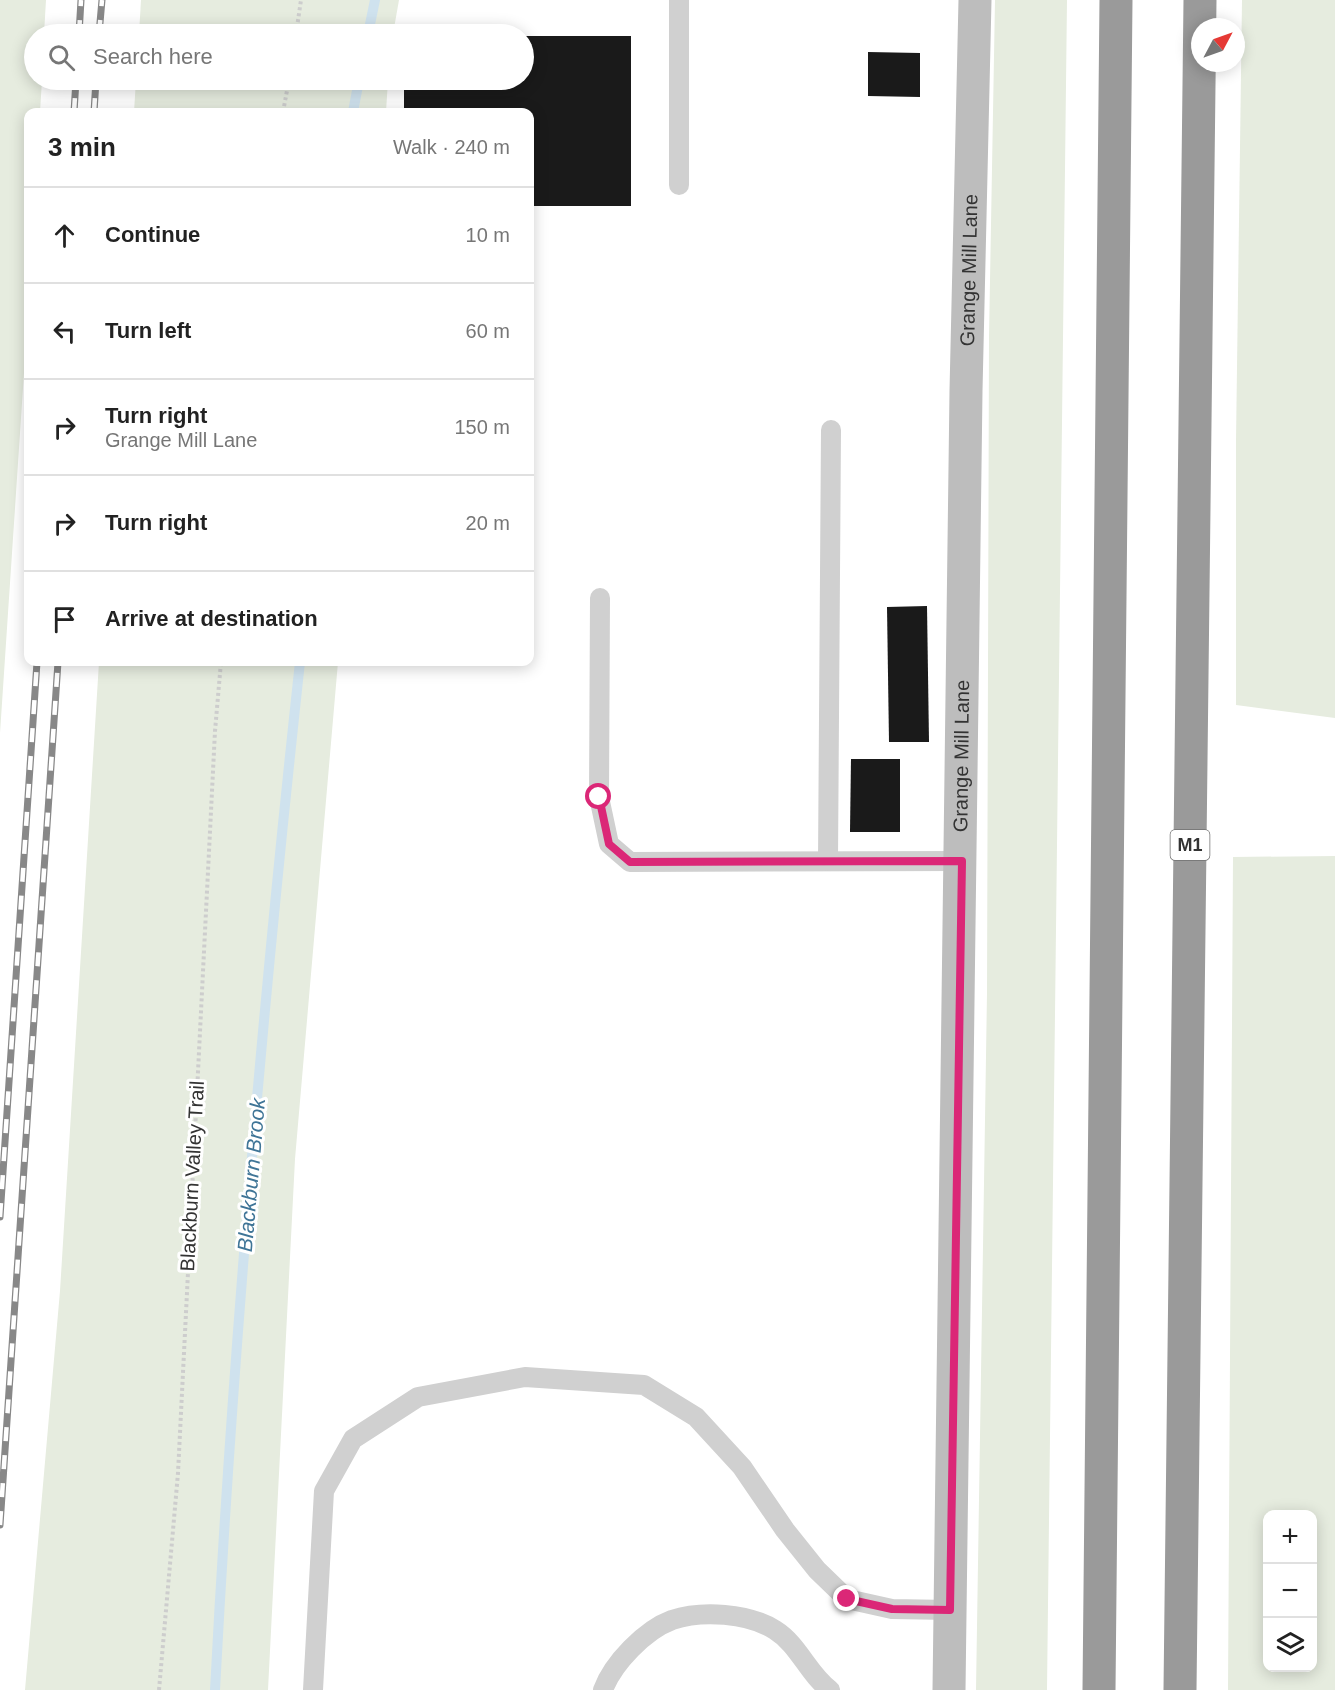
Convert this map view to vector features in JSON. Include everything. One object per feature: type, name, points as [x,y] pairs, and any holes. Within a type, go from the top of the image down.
[{"type":"highway","points":[[1099,1690],[1116,0]]},
{"type":"highway","name":"M1","points":[[1180,1690],[1200,0]]},
{"type":"street","name":"Grange Mill Lane","points":[[949,1690],[962,861],[966,391],[975,0]]},
{"type":"lane","points":[[679,0],[679,185]]},
{"type":"lane","points":[[828,861],[831,430]]},
{"type":"lane","points":[[600,598],[599,797],[609,844],[630,862],[962,861]]},
{"type":"lane","points":[[313,1690],[324,1491],[353,1439],[418,1397],[525,1377],[644,1385],[696,1417],[742,1467],[785,1530],[817,1570],[847,1599],[892,1609],[950,1610]]},
{"type":"lane","points":[[603,1690],[607,1680],[629,1653],[656,1628],[672,1620],[692,1616],[716,1616],[737,1617],[774,1629],[802,1657],[819,1682],[830,1690]]},
{"type":"path","points":[[297,24],[301,0]]},
{"type":"path","points":[[285,108],[287,90]]},
{"type":"path","name":"Blackburn Valley Trail","points":[[159,1690],[177,1473],[215,731],[221,666]]},
{"type":"shaded area","points":[[0,0],[46,0],[45,24],[24,24],[24,90],[41,90],[40,108],[24,108],[24,373],[0,733]]},
{"type":"shaded area","points":[[141,0],[399,0],[395,24],[140,24]]},
{"type":"shaded area","points":[[995,0],[1067,0],[1047,1690],[976,1690],[987,993],[989,337]]},
{"type":"shaded area","points":[[1242,0],[1335,0],[1335,718],[1236,705],[1236,441],[1241,72],[1245,72],[1245,18],[1242,18]]},
{"type":"shaded area","points":[[135,90],[387,90],[386,108],[134,108]]},
{"type":"shaded area","points":[[99,666],[338,666],[295,1159],[268,1690],[25,1690],[60,1291]]},
{"type":"shaded area","points":[[1335,856],[1335,1690],[1228,1690],[1233,857]]},
{"type":"building","points":[[534,36],[631,36],[631,206],[534,206],[534,108],[404,108],[404,90],[534,90]]},
{"type":"building","points":[[868,52],[920,53],[920,97],[868,96]]},
{"type":"building","points":[[927,606],[929,742],[889,742],[887,607]]},
{"type":"building","points":[[851,759],[900,759],[900,832],[850,832]]},
{"type":"waterway","name":"Blackburn Brook","points":[[370,24],[375,0]]},
{"type":"waterway","name":"Blackburn Brook","points":[[354,108],[357,90]]},
{"type":"waterway","name":"Blackburn Brook","points":[[215,1690],[250,1175],[300,666]]},
{"type":"railway","points":[[80,24],[81,0]]},
{"type":"railway","points":[[100,24],[102,0]]},
{"type":"railway","points":[[74,108],[75,90]]},
{"type":"railway","points":[[94,108],[95,90]]},
{"type":"railway","points":[[0,1217],[37,666]]},
{"type":"railway","points":[[0,1525],[58,666]]},
{"type":"route","points":[[599,797],[609,844],[630,862],[962,861],[950,1610],[892,1609],[847,1599]]}]
